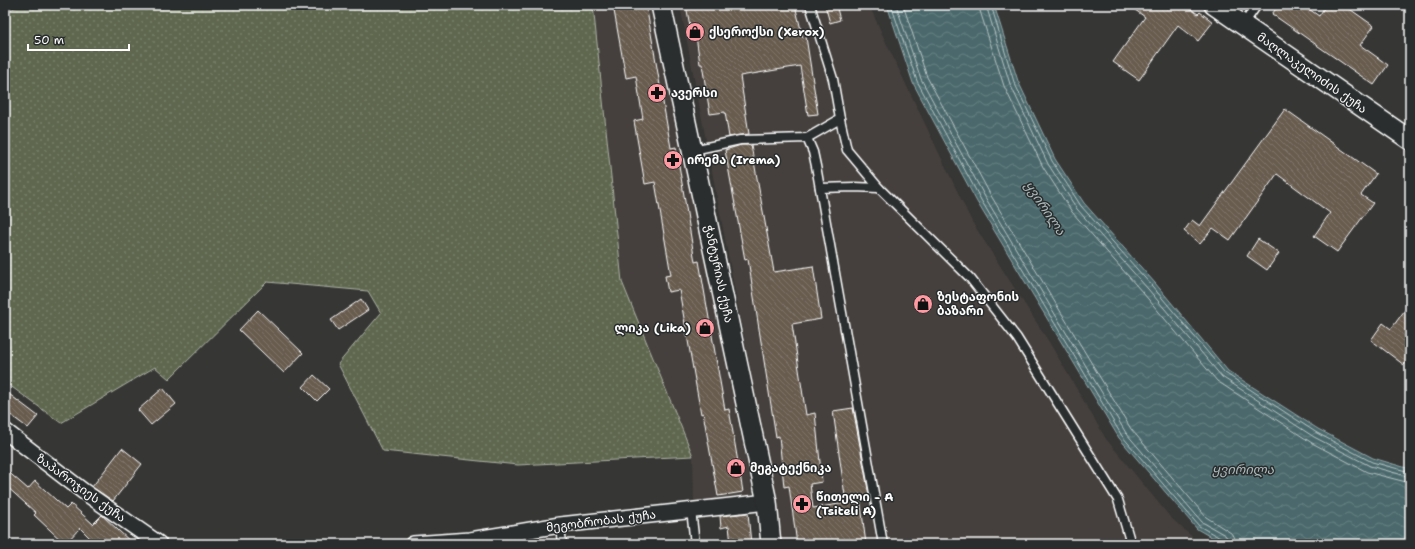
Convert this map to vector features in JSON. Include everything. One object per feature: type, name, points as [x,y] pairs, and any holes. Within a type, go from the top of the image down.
[{"type":"street","name":"ჭანტურიას ქუჩა","points":[[661,5],[767,502],[771,544]]},
{"type":"street","name":"მაღლაკელიძის ქუჩა","points":[[1214,5],[1410,140]]},
{"type":"street","name":"ზაპაროჯიეს ქუჩა","points":[[5,431],[83,491],[159,544]]},
{"type":"street","name":"მეგობრობას ქუჩა","points":[[412,544],[470,542],[560,525],[767,502]]},
{"type":"lane","points":[[810,5],[833,79],[847,150],[879,188],[970,278],[1017,338],[1118,500],[1131,544]]},
{"type":"lane","points":[[1243,25],[1257,5]]},
{"type":"lane","points":[[693,150],[740,140],[807,138],[840,118]]},
{"type":"lane","points":[[807,138],[813,152],[820,188],[883,544]]},
{"type":"lane","points":[[820,188],[879,188]]},
{"type":"lane","points":[[690,510],[695,544]]},
{"type":"lane","points":[[560,525],[562,544]]},
{"type":"shaded area","points":[[593,5],[652,5],[753,494],[694,501],[693,456],[622,282]]},
{"type":"shaded area","name":"ზესტაფონის ბაზარი","points":[[680,5],[869,5],[972,222],[1049,342],[1106,439],[1170,517],[1200,544],[783,544]]},
{"type":"green space","points":[[21,5],[593,5],[622,282],[693,456],[518,465],[383,451],[338,364],[381,313],[368,291],[267,282],[169,379],[155,367],[61,423],[5,382],[5,12]]},
{"type":"water","name":"ყვირილა","points":[[887,5],[994,5],[1018,81],[1055,159],[1084,203],[1155,283],[1228,371],[1318,429],[1373,458],[1410,469],[1410,544],[1223,544],[1197,529],[1119,438],[977,202],[913,83]]},
{"type":"building","points":[[613,5],[646,5],[671,148],[676,147],[695,262],[699,261],[725,410],[729,409],[743,492],[718,496],[703,413],[701,414],[679,290],[668,292],[665,276],[671,275],[655,182],[645,184],[634,121],[643,119],[636,76],[626,78]]},
{"type":"building","points":[[686,5],[795,5],[803,38],[806,37],[818,114],[808,115],[800,66],[740,76],[749,134],[729,137],[725,112],[710,114],[696,36],[692,37]]},
{"type":"building","points":[[825,5],[836,5],[840,20],[830,23]]},
{"type":"building","points":[[1128,5],[1185,5],[1198,14],[1200,12],[1213,22],[1198,41],[1178,25],[1139,80],[1113,62],[1145,17]]},
{"type":"building","points":[[1279,5],[1303,5],[1319,16],[1326,5],[1344,5],[1374,26],[1360,45],[1388,65],[1374,85],[1272,14]]},
{"type":"building","points":[[1285,109],[1376,174],[1361,195],[1373,203],[1337,252],[1314,236],[1330,213],[1277,174],[1230,240],[1213,228],[1200,244],[1184,231],[1192,220],[1200,226]]},
{"type":"building","points":[[741,145],[751,145],[774,272],[813,266],[821,319],[792,324],[806,415],[815,413],[822,482],[810,484],[813,508],[846,503],[833,411],[853,408],[869,495],[860,497],[866,544],[797,544],[789,486],[784,487],[779,436],[776,437],[748,259],[745,260],[725,150]]},
{"type":"building","points":[[1258,239],[1279,253],[1267,270],[1247,256]]},
{"type":"building","points":[[361,299],[368,310],[338,330],[331,320]]},
{"type":"building","points":[[1410,303],[1410,357],[1404,365],[1371,340],[1383,323],[1391,329]]},
{"type":"building","points":[[258,310],[303,353],[284,373],[239,330]]},
{"type":"building","points":[[314,375],[329,389],[317,401],[303,387]]},
{"type":"building","points":[[163,388],[176,404],[151,425],[138,410]]},
{"type":"building","points":[[5,391],[38,416],[28,428],[5,411]]},
{"type":"building","points":[[122,448],[142,464],[113,501],[92,487]]},
{"type":"building","points":[[5,469],[28,489],[35,481],[66,509],[71,504],[93,524],[102,515],[133,544],[96,544],[80,528],[65,544],[34,515],[36,513],[5,485]]},
{"type":"building","points":[[748,513],[751,544],[731,544],[729,526],[721,528],[720,516]]},
{"type":"place","name":"ქსეროქსი (Xerox)","points":[[695,32]]},
{"type":"place","name":"ავერსი","points":[[657,93]]},
{"type":"place","name":"ირემა (Irema)","points":[[673,160]]},
{"type":"place","name":"ზესტაფონის ბაზარი","points":[[923,304]]},
{"type":"place","name":"ლიკა (Lika)","points":[[705,328]]},
{"type":"place","name":"მეგატექნიკა","points":[[736,468]]},
{"type":"place","name":"წითელი - A (Tsiteli A)","points":[[802,504]]}]
